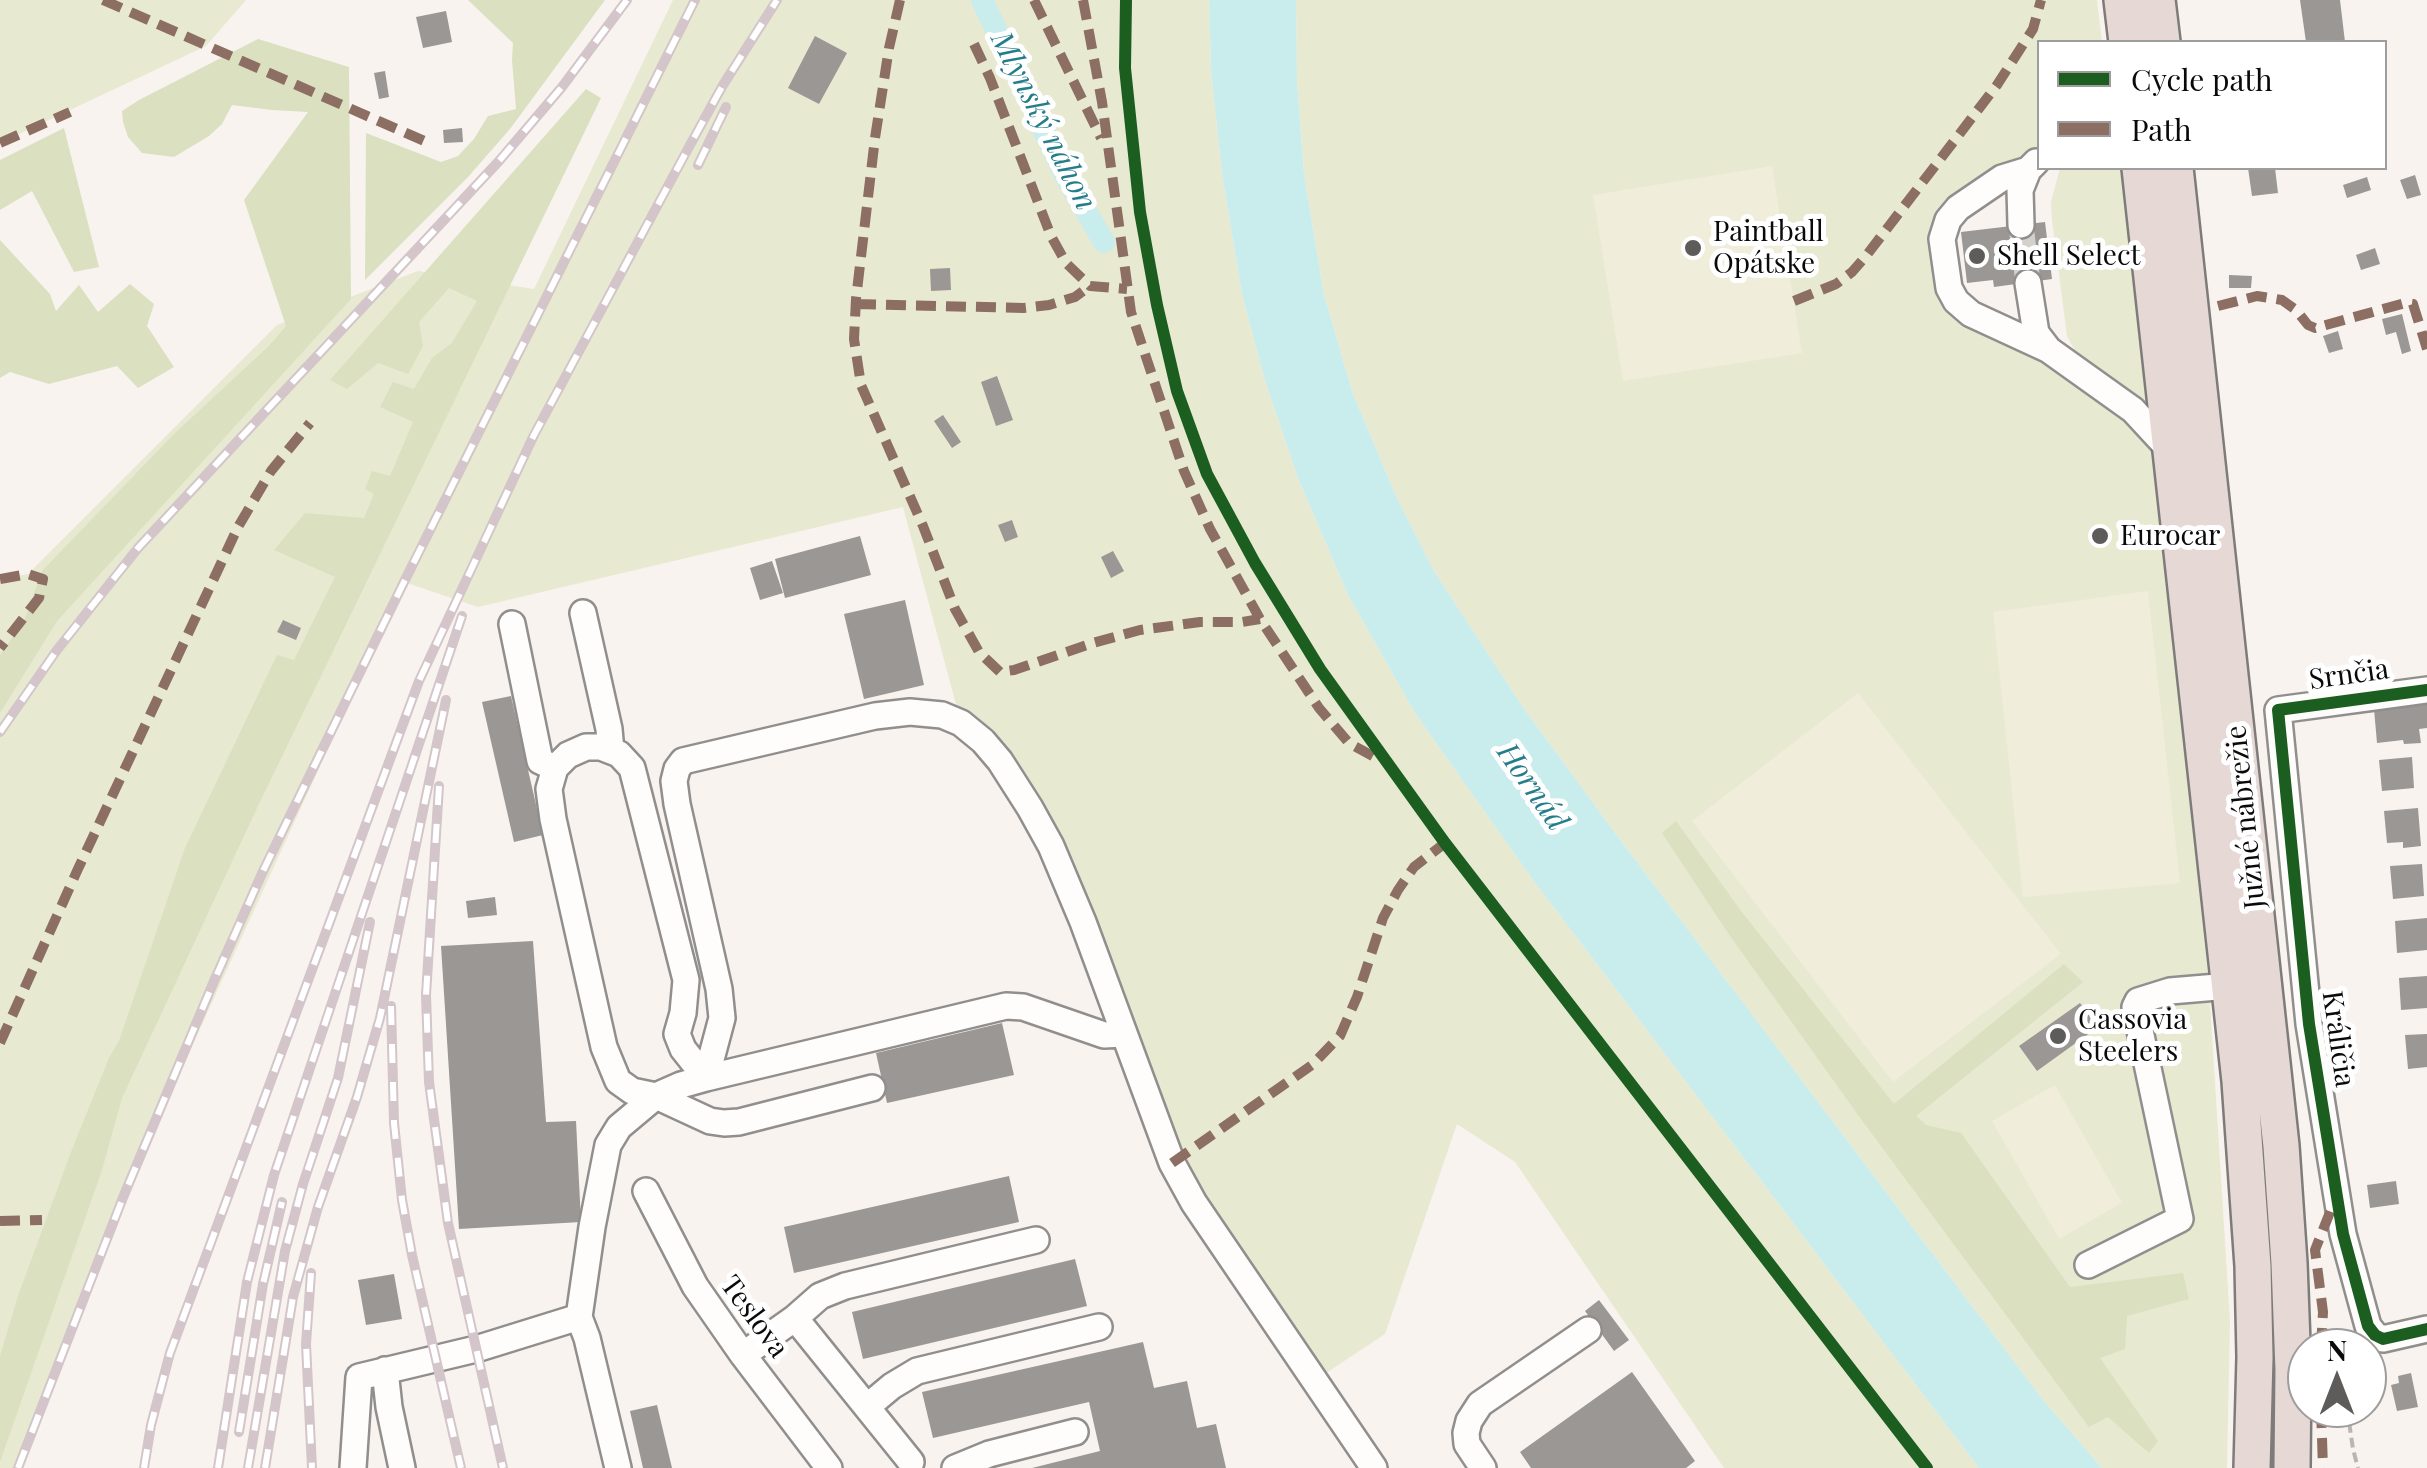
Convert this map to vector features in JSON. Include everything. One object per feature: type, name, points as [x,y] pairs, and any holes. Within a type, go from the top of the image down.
[{"type":"highway","points":[[2122,0],[2127,40]]},
{"type":"highway","name":"Južné nábrežie","points":[[2140,170],[2240,1081],[2253,1266],[2252,1468]]},
{"type":"highway","name":"Južné nábrežie","points":[[2176,170],[2281,1146],[2290,1280],[2292,1468]]},
{"type":"street","points":[[2022,224],[2020,190],[2034,164]]},
{"type":"street","points":[[2034,164],[2002,178],[1958,208],[1948,220],[1942,239],[1949,288],[1956,301],[1971,314],[2049,350],[2133,410],[2170,451]]},
{"type":"street","points":[[2028,282],[2036,333],[2049,350]]},
{"type":"street","points":[[583,612],[611,751]]},
{"type":"street","points":[[512,624],[540,761],[556,768]]},
{"type":"street","name":"Srnčia","points":[[2278,710],[2427,690]]},
{"type":"street","name":"Králičia","points":[[2278,710],[2308,1024],[2343,1234],[2368,1326],[2383,1339],[2417,1332]]},
{"type":"street","points":[[706,1078],[722,1018],[719,989],[676,804],[676,769],[683,762],[875,716],[910,712],[942,715],[961,723],[1000,761],[1052,846],[1172,1163],[1194,1203],[1374,1468]]},
{"type":"street","points":[[706,1078],[683,1049],[677,1034],[686,980],[632,768],[619,754],[602,747],[586,747],[568,755],[556,768],[549,789],[604,1047],[618,1082],[632,1091],[656,1096],[724,1124],[872,1088]]},
{"type":"street","points":[[2088,1265],[2180,1219],[2135,1007],[2138,1001],[2170,991],[2229,986]]},
{"type":"street","points":[[618,1468],[578,1318],[608,1146],[619,1127],[656,1096],[681,1085],[1006,1006],[1023,1007],[1104,1035],[1124,1034]]},
{"type":"street","name":"Teslova","points":[[646,1191],[695,1286],[829,1468]]},
{"type":"street","points":[[744,1355],[820,1296],[845,1286],[1036,1240]]},
{"type":"street","points":[[353,1468],[359,1377],[476,1349],[578,1318]]},
{"type":"street","points":[[794,1318],[868,1406],[909,1466]]},
{"type":"street","points":[[868,1406],[917,1371],[1100,1327]]},
{"type":"street","points":[[1483,1468],[1466,1444],[1469,1420],[1480,1404],[1588,1330]]},
{"type":"street","points":[[385,1370],[402,1468]]},
{"type":"street","points":[[956,1468],[990,1454],[1075,1432]]},
{"type":"path","points":[[2350,1428],[2358,1468]]},
{"type":"green space","points":[[0,0],[246,0],[206,46],[0,143]]},
{"type":"green space","points":[[468,0],[605,0],[510,129],[365,280],[366,133],[441,162],[458,156],[488,116],[516,109],[513,43]]},
{"type":"green space","points":[[673,0],[1209,0],[1211,70],[1222,174],[1242,294],[1265,381],[1298,478],[1348,595],[1415,713],[1530,876],[1979,1468],[1724,1468],[1515,1162],[1457,1124],[1385,1334],[1314,1381],[1194,1203],[1051,846],[961,723],[903,507],[478,607],[404,582],[124,1195],[22,1468],[0,1468],[0,579],[28,574],[277,325],[418,271],[534,289]]},
{"type":"green space","points":[[1296,0],[2097,0],[2102,40],[2037,40],[2037,159],[1958,207],[1949,288],[2151,427],[2209,987],[2230,1321],[2227,1468],[2102,1468],[2043,1400],[1522,706],[1434,571],[1396,496],[1353,394],[1324,295],[1304,174]]},
{"type":"green space","points":[[258,39],[349,67],[351,299],[57,621],[0,713],[0,655],[24,621],[42,571],[174,434],[286,326],[244,200],[308,112],[232,105],[222,124],[209,136],[174,157],[142,153],[128,137],[123,122],[122,111],[139,100]]},
{"type":"green space","points":[[586,89],[601,98],[257,808],[122,1098],[102,1170],[0,1462],[0,1356],[18,1296],[71,1152],[119,1041],[185,848],[277,655],[294,660],[335,577],[274,550],[305,513],[364,518],[374,494],[365,489],[372,471],[390,476],[413,422],[380,407],[393,382],[414,389],[432,358],[452,343],[477,301],[449,288],[419,322],[423,346],[408,374],[378,363],[347,389],[330,380]]},
{"type":"green space","points":[[64,128],[99,267],[74,272],[32,191],[0,210],[0,160]]},
{"type":"green space","points":[[2059,170],[2125,170],[2154,408],[2147,411],[2085,361],[2067,336],[2051,202]]},
{"type":"green space","points":[[0,240],[50,294],[56,311],[79,285],[98,312],[130,284],[154,304],[147,326],[174,367],[138,388],[117,366],[49,384],[10,372],[0,378]]},
{"type":"green space","points":[[1676,821],[1741,911],[1894,1104],[2064,964],[2083,982],[1916,1116],[1926,1125],[1961,1133],[2070,1287],[2183,1273],[2189,1299],[2127,1316],[2125,1349],[2100,1358],[2158,1441],[2149,1453],[2108,1417],[2089,1427],[1728,933],[1662,833]]},
{"type":"shaded area","name":"Paintball Opátske","points":[[1772,166],[1802,353],[1623,381],[1593,195]]},
{"type":"shaded area","points":[[2148,591],[2180,883],[2023,897],[1993,612]]},
{"type":"shaded area","points":[[1858,693],[2061,954],[1893,1082],[1692,821]]},
{"type":"shaded area","points":[[2055,1085],[2122,1203],[2059,1239],[1992,1121]]},
{"type":"water","name":"Hornád","points":[[1209,0],[1296,0],[1304,174],[1324,295],[1353,394],[1396,496],[1434,571],[1522,706],[1615,833],[2043,1400],[2102,1468],[1979,1468],[1530,876],[1415,713],[1348,595],[1298,478],[1265,381],[1242,294],[1222,174],[1211,70]]},
{"type":"building","points":[[2300,0],[2340,0],[2345,40],[2306,40]]},
{"type":"building","points":[[446,11],[452,42],[423,48],[416,17]]},
{"type":"building","points":[[815,36],[847,53],[819,104],[788,88]]},
{"type":"building","points":[[385,71],[389,97],[379,99],[374,73]]},
{"type":"building","points":[[462,128],[463,142],[444,143],[443,130]]},
{"type":"building","points":[[2248,170],[2275,170],[2278,193],[2252,196]]},
{"type":"building","points":[[2415,175],[2421,195],[2407,199],[2400,180]]},
{"type":"building","points":[[2367,177],[2371,190],[2347,198],[2343,185]]},
{"type":"building","points":[[2045,222],[2052,279],[1994,287],[1993,280],[1967,283],[1961,232]]},
{"type":"building","points":[[2375,248],[2380,264],[2361,270],[2356,255]]},
{"type":"building","points":[[950,268],[951,290],[931,291],[930,269]]},
{"type":"building","points":[[2229,275],[2252,276],[2251,288],[2229,288]]},
{"type":"building","points":[[2402,314],[2411,351],[2402,354],[2396,332],[2386,335],[2382,319]]},
{"type":"building","points":[[2338,331],[2343,349],[2329,353],[2323,336]]},
{"type":"building","points":[[997,376],[1013,420],[996,426],[981,382]]},
{"type":"building","points":[[943,415],[961,442],[952,448],[934,421]]},
{"type":"building","points":[[1012,520],[1018,537],[1005,542],[998,525]]},
{"type":"building","points":[[860,536],[871,575],[785,598],[775,559]]},
{"type":"building","points":[[1113,551],[1124,571],[1111,578],[1101,557]]},
{"type":"building","points":[[772,561],[783,593],[760,600],[750,568]]},
{"type":"building","points":[[905,600],[924,685],[864,699],[844,614]]},
{"type":"building","points":[[283,620],[301,628],[296,640],[277,632]]},
{"type":"building","points":[[511,696],[543,835],[514,842],[482,702]]},
{"type":"building","points":[[2427,703],[2427,728],[2419,729],[2421,743],[2377,743],[2374,709]]},
{"type":"building","points":[[2412,757],[2414,788],[2382,791],[2379,760]]},
{"type":"building","points":[[2418,808],[2421,846],[2403,848],[2403,842],[2387,843],[2384,811]]},
{"type":"building","points":[[2422,864],[2424,896],[2393,899],[2390,866]]},
{"type":"building","points":[[495,897],[497,915],[468,918],[466,901]]},
{"type":"building","points":[[2427,918],[2427,950],[2397,953],[2395,921]]},
{"type":"building","points":[[533,941],[546,1122],[576,1121],[581,1222],[459,1229],[441,946]]},
{"type":"building","points":[[2427,976],[2427,1008],[2401,1010],[2399,978]]},
{"type":"building","name":"Cassovia Steelers","points":[[2080,1003],[2098,1027],[2037,1071],[2019,1046]]},
{"type":"building","points":[[1002,1023],[1014,1075],[887,1103],[876,1053]]},
{"type":"building","points":[[2427,1034],[2427,1067],[2408,1069],[2405,1035]]},
{"type":"building","points":[[1009,1176],[1019,1222],[794,1273],[784,1227]]},
{"type":"building","points":[[2396,1181],[2399,1204],[2370,1208],[2367,1185]]},
{"type":"building","points":[[1075,1259],[1087,1306],[863,1359],[852,1312]]},
{"type":"building","points":[[394,1274],[402,1319],[366,1325],[358,1280]]},
{"type":"building","points":[[1599,1300],[1629,1340],[1614,1351],[1585,1311]]},
{"type":"building","points":[[1143,1342],[1154,1388],[1187,1381],[1197,1428],[1216,1424],[1226,1468],[1032,1468],[1100,1451],[1089,1402],[933,1438],[922,1392]]},
{"type":"building","points":[[1632,1372],[1695,1461],[1686,1468],[1531,1468],[1520,1452]]},
{"type":"building","points":[[2411,1373],[2418,1407],[2397,1411],[2391,1385],[2399,1383],[2398,1376]]},
{"type":"building","points":[[657,1405],[672,1468],[643,1468],[630,1411]]},
{"type":"waterway","name":"Mlynský náhon","points":[[982,0],[1066,177],[1104,242]]},
{"type":"tunnel","points":[[2021,225],[2028,283]]},
{"type":"railway","points":[[0,732],[57,650],[138,548],[499,161],[562,87],[627,0]]},
{"type":"railway","points":[[18,1468],[124,1195],[264,869],[695,0]]},
{"type":"railway","points":[[144,1468],[170,1353],[419,681],[534,435],[723,85],[777,0]]},
{"type":"railway","points":[[698,165],[726,107]]},
{"type":"railway","points":[[218,1468],[247,1282],[274,1175],[462,616]]},
{"type":"railway","points":[[265,1468],[293,1297],[380,1018],[446,700]]},
{"type":"railway","points":[[439,786],[426,995],[429,1082],[448,1223],[503,1468]]},
{"type":"railway","points":[[248,1468],[285,1251],[338,1078],[370,922]]},
{"type":"railway","points":[[391,1006],[394,1123],[402,1200],[461,1468]]},
{"type":"railway","points":[[239,1432],[263,1284],[282,1202]]},
{"type":"railway","points":[[311,1273],[306,1344],[312,1468]]},
{"type":"marked path","points":[[103,0],[431,144]]},
{"type":"marked path","points":[[900,0],[875,138],[854,339],[861,385],[955,609],[979,652],[1000,672],[1140,630],[1260,619]]},
{"type":"marked path","points":[[1034,0],[1101,138]]},
{"type":"marked path","points":[[1083,0],[1102,102],[1131,312],[1184,471],[1210,529],[1260,619],[1319,708],[1349,743],[1378,759]]},
{"type":"marked path","points":[[1794,301],[1836,284],[1866,256],[1997,85],[2033,29],[2041,0]]},
{"type":"marked path","points":[[974,44],[1051,236],[1066,263],[1090,286],[1127,289]]},
{"type":"marked path","points":[[0,143],[70,112]]},
{"type":"marked path","points":[[856,304],[1023,308],[1075,297],[1090,286]]},
{"type":"marked path","points":[[2218,306],[2257,296],[2282,300],[2315,328],[2413,304],[2427,349]]},
{"type":"marked path","points":[[0,1043],[238,527],[271,471],[310,423]]},
{"type":"marked path","points":[[0,579],[28,574],[43,579],[39,598],[0,648]]},
{"type":"marked path","points":[[1172,1163],[1312,1065],[1340,1036],[1383,918],[1398,890],[1414,867],[1445,843]]},
{"type":"marked path","points":[[2322,1328],[2315,1250],[2334,1202]]},
{"type":"marked path","points":[[0,1221],[42,1220]]},
{"type":"marked path","points":[[2322,1428],[2323,1468]]},
{"type":"cycle path","points":[[1126,0],[1125,68],[1140,212],[1157,305],[1177,391],[1207,474],[1255,563],[1320,669],[1445,843],[1927,1468]]},
{"type":"cycle path","points":[[2427,690],[2278,710],[2309,1024],[2343,1234],[2368,1326],[2375,1335],[2383,1339],[2427,1329]]},
{"type":"place","name":"Paintball Opátske","points":[[1693,248]]},
{"type":"place","name":"Shell Select","points":[[1977,256]]},
{"type":"place","name":"Eurocar","points":[[2100,536]]},
{"type":"place","name":"Cassovia Steelers","points":[[2058,1036]]}]
